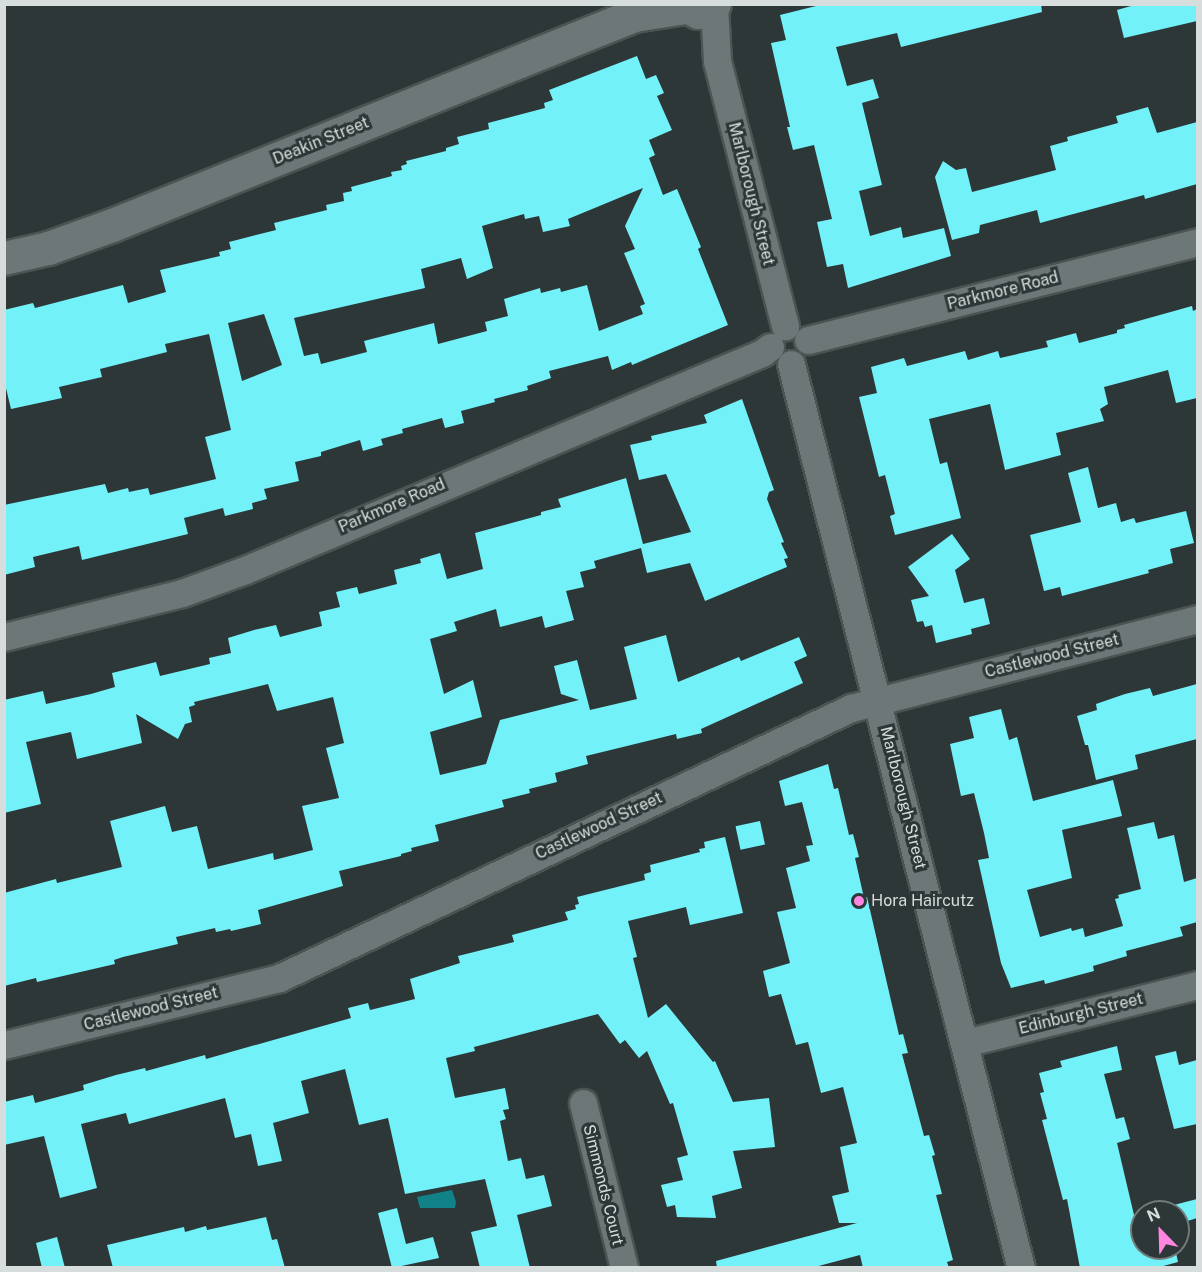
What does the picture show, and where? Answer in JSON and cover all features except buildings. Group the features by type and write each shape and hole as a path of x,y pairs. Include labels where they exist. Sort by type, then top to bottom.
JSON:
{"street":[{"name":"Deakin Street","path":"4,258 48,248 112,225 642,10 698,6"},
{"name":"Marlborough Street","path":"698,6 717,61 777,337"},
{"name":"Parkmore Road","path":"808,340 1197,242"},
{"path":"796,327 808,340 807,352 798,362 791,364 775,358 777,337 796,327"},
{"name":"Parkmore Road","path":"4,637 182,593 245,570 762,353 777,337"},
{"name":"Marlborough Street","path":"791,364 1021,1268"},
{"name":"Castlewood Street","path":"4,1045 279,978 835,714 878,699 1197,619"},
{"name":"Edinburgh Street","path":"965,1043 1197,985"},
{"name":"Simmonds Court","path":"583,1103 624,1268"}],"water":[{"path":"452,1190 456,1202 455,1208 420,1208 417,1197"}],"place":[{"name":"Hora Haircutz","path":"859,901"}]}
